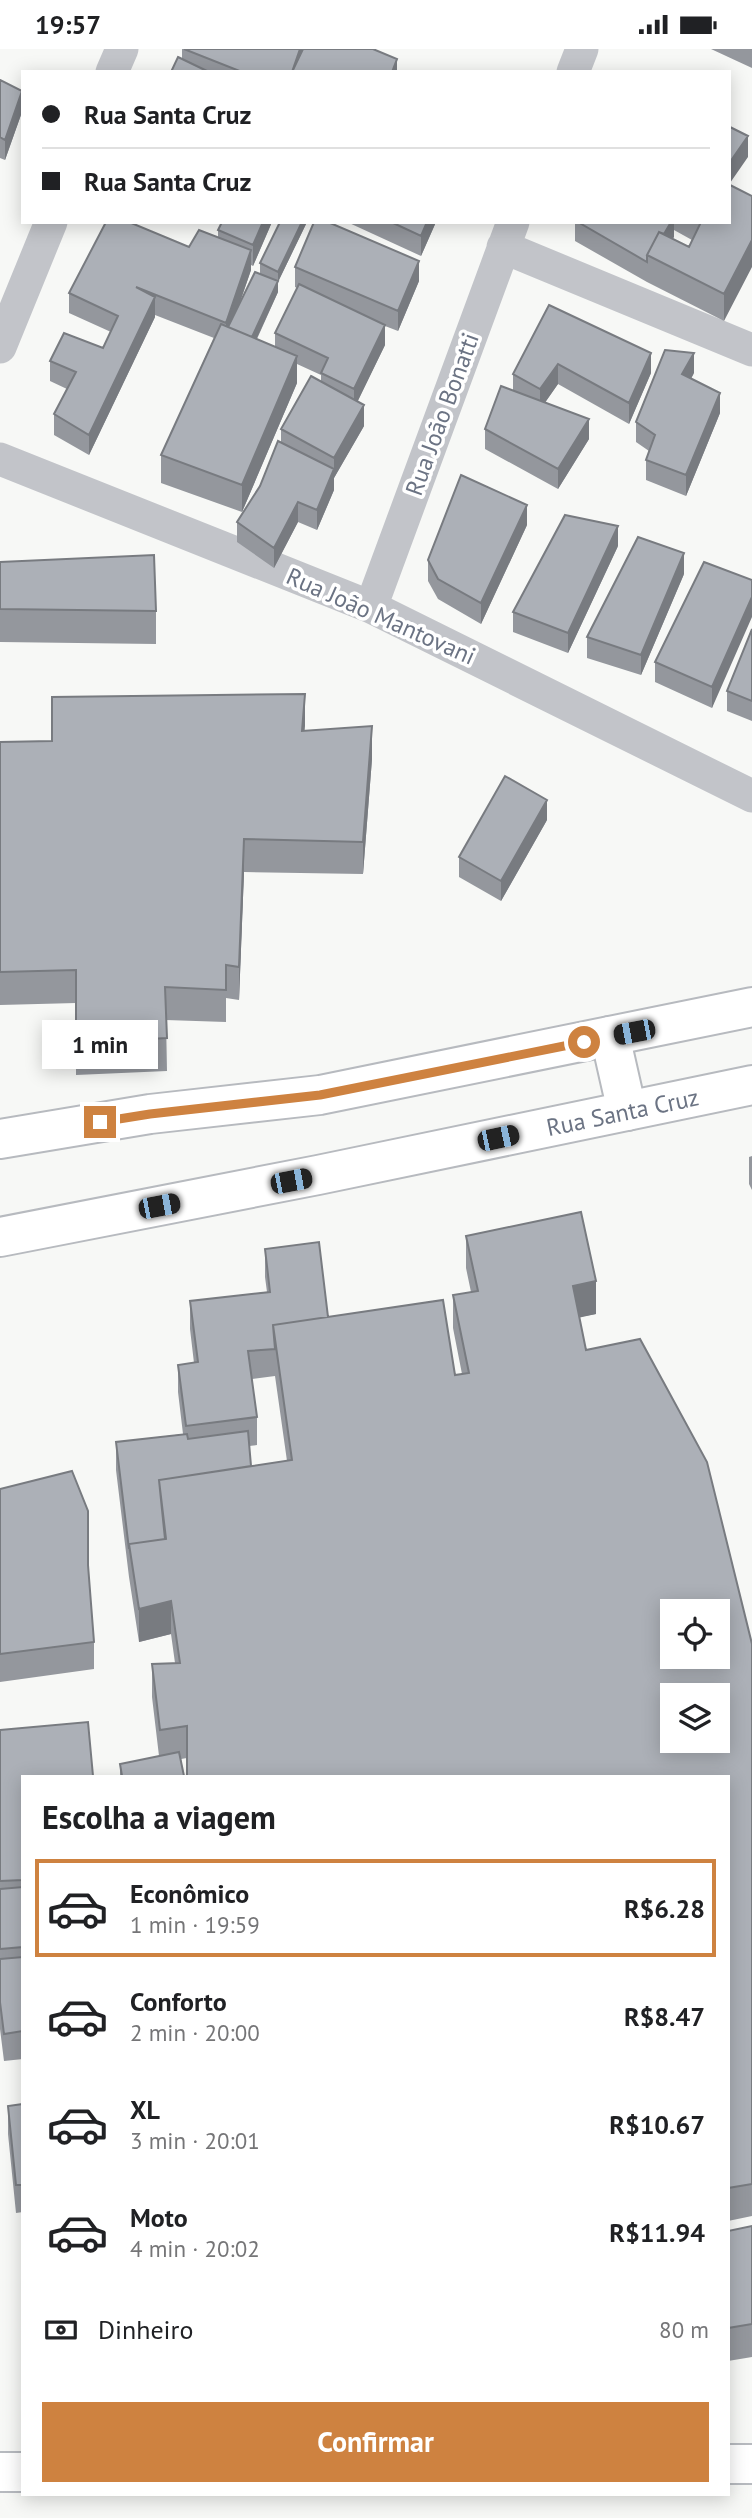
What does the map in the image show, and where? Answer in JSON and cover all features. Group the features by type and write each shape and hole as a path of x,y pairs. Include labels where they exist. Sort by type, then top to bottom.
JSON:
{"main road":[{"path":"0,1139 150,1114 320,1095 752,1007"},
{"path":"610,1036 627,1111"},
{"name":"Rua Santa Cruz","path":"0,1237 318,1175 752,1085"},
{"path":"730,2464 752,2464"},
{"path":"0,2472 21,2472"}],"street":[{"path":"113,70 121,49"},
{"path":"574,70 582,49"},
{"path":"0,347 50,224"},
{"path":"508,235 752,351"},
{"name":"Rua João Bonatti","path":"372,607 508,235"},
{"name":"Rua João Mantovani","path":"0,459 372,607 752,796"}],"building":[{"path":"184,49 300,49 293,70 237,70"},
{"path":"303,49 373,49 397,59 393,70 293,70"},
{"path":"178,57 205,70 172,70"},
{"path":"0,80 21,90 21,94 5,140 0,137"},
{"path":"731,128 748,136 731,161"},
{"path":"731,186 752,196 752,240 724,294 647,255 659,232 689,247 700,224 731,224"},
{"path":"105,224 134,224 189,247 199,230 251,250 226,323 136,287 155,297 89,435 54,414 76,372 50,361 64,333 103,348 118,316 69,293"},
{"path":"221,224 262,224 253,245 218,230"},
{"path":"279,224 301,224 278,272 260,263"},
{"path":"313,224 333,224 419,261 398,311 295,267"},
{"path":"395,224 426,224 421,236"},
{"path":"581,224 670,224 664,234 659,232 647,255 647,262"},
{"path":"255,272 278,281 252,337 228,327"},
{"path":"299,284 385,325 354,389 321,373 328,358 275,333"},
{"path":"549,305 651,353 629,403 558,364 540,389 513,374"},
{"path":"221,324 297,356 242,485 161,455"},
{"path":"665,350 694,353 682,374 720,393 686,475 646,460 655,435 636,422"},
{"path":"311,376 364,405 334,458 281,429"},
{"path":"501,386 589,419 558,469 485,429"},
{"path":"278,441 334,469 317,510 298,502 274,548 237,522 260,486"},
{"path":"461,475 527,505 481,603 438,579 428,560"},
{"path":"565,515 618,526 568,633 513,612"},
{"path":"638,537 684,553 641,655 587,637"},
{"path":"154,555 156,611 0,609 0,562"},
{"path":"704,562 752,580 752,597 712,687 655,662"},
{"path":"752,629 752,701 727,691"},
{"path":"305,694 302,731 372,726 363,842 244,839 239,967 226,965 226,990 165,987 167,1038 76,1043 76,970 0,972 0,742 52,741 52,697"},
{"path":"505,776 547,800 501,881 459,857"},
{"path":"581,1212 596,1281 573,1286 586,1350 640,1339 707,1462 752,1644 752,2184 730,2188 730,1775 187,1775 187,1726 160,1730 152,1664 180,1663 171,1601 139,1609 129,1544 166,1539 159,1480 292,1460 273,1325 443,1300 455,1375 469,1373 453,1295 478,1291 466,1236"},
{"path":"319,1242 328,1317 273,1325 275,1349 248,1351 257,1417 186,1426 178,1365 198,1362 190,1301 270,1292 265,1249"},
{"path":"248,1431 251,1466 159,1480 165,1539 129,1544 129,1549 116,1442 187,1434 188,1439"},
{"path":"72,1471 88,1511 88,1565 94,1642 0,1654 0,1489"},
{"path":"88,1722 93,1775 21,1775 21,1880 0,1881 0,1730"},
{"path":"179,1752 184,1775 122,1775 120,1764"},
{"path":"21,1887 21,1947 0,1949 0,1889"},
{"path":"21,1957 21,2031 4,2034 0,2002 0,1959"},
{"path":"21,2104 21,2185 16,2185 8,2106"},
{"path":"752,2226 752,2324 730,2328 730,2231"}],"route":[{"path":"100,1122 320,1095 584,1042"}]}
